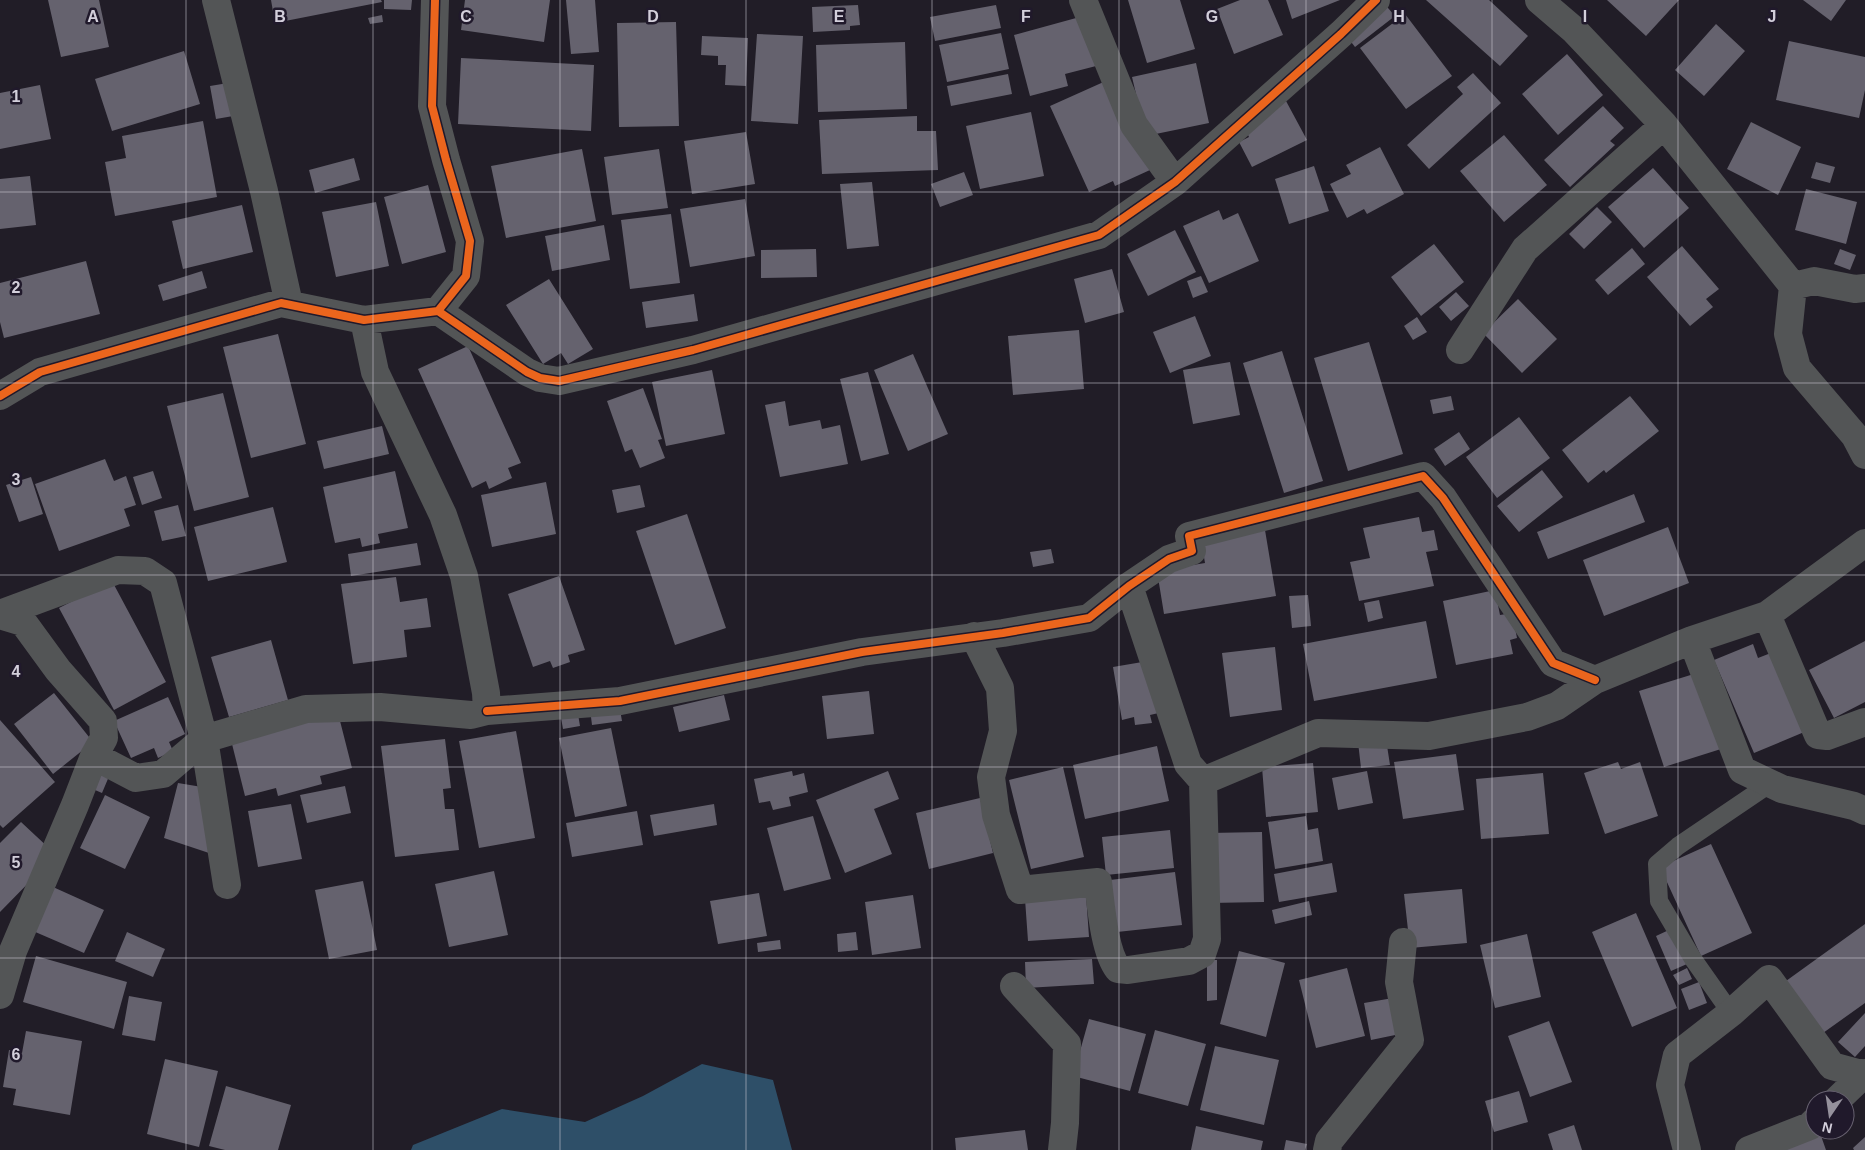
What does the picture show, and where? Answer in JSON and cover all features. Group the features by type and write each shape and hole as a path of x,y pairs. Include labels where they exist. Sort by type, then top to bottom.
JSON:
{"street":[{"path":"216,0 264,191 289,304"},
{"path":"435,0 432,106 470,240 466,276 438,311"},
{"path":"1083,0 1134,125 1175,182"},
{"path":"0,396 40,372 281,303 364,320 438,311 527,372 540,378 559,381 693,350 1099,235 1175,182 1376,0"},
{"path":"1539,0 1574,30 1664,125 1793,286 1788,334 1797,368 1855,436 1865,455"},
{"path":"1460,350 1525,249 1664,125"},
{"path":"1793,286 1814,281 1855,289 1865,288"},
{"path":"364,320 375,372 443,515 464,576 488,711"},
{"path":"94,756 136,778 163,774 204,739 306,709 380,707 471,715 488,711 620,701 862,652 1089,618 1129,586 1169,559 1192,550 1189,536 1423,476 1443,498 1553,663 1595,680"},
{"path":"1203,781 1318,733 1429,736 1527,717 1557,706 1595,680 1692,640 1767,615 1865,543"},
{"path":"0,614 118,570 145,571 163,584 204,739 227,885"},
{"path":"974,636 1000,688 1003,731 991,777 996,816 1020,890 1098,882 1103,920 1112,961 1118,969 1128,970 1189,961 1202,954 1207,939 1203,781 1188,764 1129,586"},
{"path":"0,614 23,622 58,670 103,721 104,738 94,756 13,951 0,995"},
{"path":"1767,615 1818,735 1827,736 1865,722"},
{"path":"1692,640 1742,770 1782,789 1854,806 1865,812"},
{"path":"1327,1150 1329,1141 1410,1040 1399,982 1403,942"},
{"path":"1686,1150 1670,1085 1676,1055 1731,1012 1769,979 1832,1066 1865,1074"},
{"path":"1014,986 1067,1044 1065,1123 1062,1150"},
{"path":"1848,1090 1865,1074"},
{"path":"1749,1150 1805,1128"}],"lane":[{"path":"1731,1012 1693,959 1660,901 1657,864 1678,846 1756,791 1771,783"}],"water":[{"path":"702,1064 773,1080 792,1150 411,1150 413,1145 502,1109 585,1122 643,1096"}],"building":[{"path":"48,0 99,0 109,47 61,57"},
{"path":"271,0 381,0 382,2 275,23"},
{"path":"384,0 412,0 411,10 384,9"},
{"path":"465,0 550,0 544,42 461,30"},
{"path":"566,0 595,0 599,52 571,54"},
{"path":"1128,0 1180,0 1195,49 1147,63"},
{"path":"1240,0 1268,0 1283,35 1234,54 1217,9"},
{"path":"1286,0 1340,0 1292,19"},
{"path":"1381,0 1395,16 1355,47 1342,30"},
{"path":"1426,0 1489,0 1528,36 1500,66"},
{"path":"1607,0 1679,0 1646,36"},
{"path":"1803,0 1846,0 1831,21"},
{"path":"858,5 860,25 850,26 850,30 813,32 812,7"},
{"path":"996,5 1001,28 935,41 930,17"},
{"path":"1405,14 1452,76 1406,109 1360,48"},
{"path":"382,15 383,22 370,24 368,18"},
{"path":"1087,15 1100,65 1065,74 1068,86 1030,96 1014,35"},
{"path":"676,22 679,126 619,127 617,23"},
{"path":"1716,24 1745,51 1704,96 1675,70"},
{"path":"1001,33 1009,69 947,82 939,45"},
{"path":"757,34 803,36 798,124 751,121"},
{"path":"702,36 748,38 746,86 725,85 726,65 718,65 718,56 701,55"},
{"path":"1789,41 1865,57 1865,90 1859,118 1776,100"},
{"path":"905,42 907,109 818,112 816,45"},
{"path":"184,51 200,104 112,131 95,79"},
{"path":"1567,54 1603,95 1558,135 1522,94"},
{"path":"461,58 594,65 591,131 458,124"},
{"path":"1196,63 1209,123 1146,136 1132,77"},
{"path":"1473,73 1501,103 1429,169 1407,145 1463,94 1457,87"},
{"path":"1008,74 1012,94 951,106 947,86"},
{"path":"1108,80 1150,170 1115,186 1113,181 1089,192 1050,106"},
{"path":"234,82 239,115 216,119 210,86"},
{"path":"40,85 51,139 0,149 0,93"},
{"path":"1286,101 1307,140 1252,167 1239,142 1249,137 1243,124"},
{"path":"1603,106 1624,128 1610,141 1615,145 1570,187 1544,160"},
{"path":"1031,112 1044,176 980,189 966,126"},
{"path":"917,116 917,131 936,131 938,170 822,174 819,120"},
{"path":"203,121 217,197 115,216 105,162 126,158 122,136"},
{"path":"1751,122 1801,147 1778,195 1727,169"},
{"path":"746,132 755,184 692,194 684,141"},
{"path":"1504,135 1547,185 1504,222 1460,171"},
{"path":"1380,147 1404,194 1367,214 1364,209 1347,218 1330,184 1351,174 1346,165"},
{"path":"582,149 596,221 506,238 491,166"},
{"path":"659,149 668,208 612,215 604,157"},
{"path":"354,158 360,180 315,193 309,170"},
{"path":"1816,162 1835,167 1830,183 1811,178"},
{"path":"1314,166 1329,211 1289,224 1275,179"},
{"path":"1653,168 1689,208 1644,248 1608,207"},
{"path":"964,172 973,195 940,207 931,184"},
{"path":"30,176 36,225 0,229 0,179"},
{"path":"872,182 879,246 847,249 840,184"},
{"path":"428,185 446,252 402,264 384,197"},
{"path":"1806,189 1857,202 1846,244 1795,230"},
{"path":"745,199 755,256 690,267 680,209"},
{"path":"376,202 389,266 336,277 322,212"},
{"path":"242,205 253,252 183,269 172,221"},
{"path":"1597,207 1612,222 1584,249 1569,234"},
{"path":"1219,210 1223,220 1238,213 1259,261 1209,283 1183,226"},
{"path":"671,214 680,283 630,289 621,220"},
{"path":"604,225 610,260 552,271 545,236"},
{"path":"1175,230 1196,272 1148,296 1127,254"},
{"path":"1434,244 1464,282 1421,316 1391,277"},
{"path":"1682,246 1719,289 1706,299 1713,307 1690,326 1647,277"},
{"path":"1632,248 1645,264 1608,295 1595,280"},
{"path":"816,249 817,277 761,278 761,250"},
{"path":"1840,249 1856,255 1850,270 1834,264"},
{"path":"86,261 100,314 4,338 0,322 0,283"},
{"path":"1112,269 1124,312 1085,323 1074,279"},
{"path":"202,271 207,288 163,301 158,285"},
{"path":"1201,276 1208,292 1193,298 1187,281"},
{"path":"549,279 593,349 568,364 561,353 543,364 506,305"},
{"path":"1456,292 1469,306 1451,321 1439,307"},
{"path":"694,294 698,321 646,328 642,302"},
{"path":"1518,299 1557,339 1522,373 1483,333"},
{"path":"1195,316 1211,356 1170,373 1153,332"},
{"path":"1417,317 1427,332 1413,340 1404,326"},
{"path":"1079,330 1084,389 1013,395 1008,336"},
{"path":"278,334 306,444 251,458 223,347"},
{"path":"1369,342 1403,454 1348,471 1314,358"},
{"path":"468,346 521,463 508,468 512,478 489,489 486,481 472,488 418,369"},
{"path":"1282,351 1323,481 1284,493 1243,363"},
{"path":"913,354 948,434 908,451 874,370"},
{"path":"1230,362 1240,415 1193,424 1183,370"},
{"path":"712,370 725,434 666,446 652,382"},
{"path":"868,372 889,454 861,461 840,379"},
{"path":"643,388 662,439 658,440 665,458 640,468 632,449 625,452 607,401"},
{"path":"223,393 249,497 194,511 167,406"},
{"path":"1451,396 1454,410 1433,414 1430,400"},
{"path":"1630,396 1659,431 1606,473 1604,470 1588,483 1562,450"},
{"path":"785,401 789,426 820,420 822,429 840,425 848,464 780,477 765,405"},
{"path":"1519,417 1550,458 1497,498 1466,457"},
{"path":"382,426 389,454 324,469 317,441"},
{"path":"1459,432 1470,449 1445,466 1434,449"},
{"path":"105,459 114,481 126,476 136,505 124,509 130,526 59,551 35,484"},
{"path":"1542,470 1563,497 1519,532 1497,506"},
{"path":"153,471 162,498 142,505 133,477"},
{"path":"395,471 408,528 378,534 380,543 362,547 360,538 335,543 323,487"},
{"path":"31,477 43,514 19,522 6,485"},
{"path":"546,482 556,534 492,547 481,495"},
{"path":"640,485 645,507 617,513 612,490"},
{"path":"1634,494 1645,522 1548,559 1537,532"},
{"path":"178,505 186,536 162,541 154,511"},
{"path":"273,507 287,562 208,581 194,527"},
{"path":"687,514 726,628 675,645 636,531"},
{"path":"1419,517 1422,532 1434,530 1438,550 1426,552 1434,586 1359,601 1350,562 1370,558 1363,528"},
{"path":"1668,527 1689,583 1604,616 1583,560"},
{"path":"1265,530 1276,596 1164,614 1157,571 1205,563 1201,540"},
{"path":"417,543 421,565 351,576 348,554"},
{"path":"1051,549 1054,563 1033,567 1030,552"},
{"path":"559,576 585,650 568,655 570,662 553,668 550,661 533,667 508,594"},
{"path":"396,577 400,602 427,598 431,627 404,630 407,657 353,664 341,584"},
{"path":"112,581 166,682 114,710 59,608"},
{"path":"1495,590 1500,615 1512,613 1517,638 1510,640 1513,654 1456,665 1443,601"},
{"path":"1308,595 1311,626 1292,628 1289,596"},
{"path":"1379,600 1383,618 1368,622 1364,603"},
{"path":"1426,621 1437,678 1314,701 1303,644"},
{"path":"271,640 288,700 229,717 211,657"},
{"path":"1865,641 1865,702 1834,718 1809,670"},
{"path":"1753,644 1758,658 1776,651 1809,730 1754,753 1714,660"},
{"path":"1275,647 1282,710 1230,717 1222,653"},
{"path":"1154,660 1163,712 1150,715 1152,723 1135,725 1134,717 1122,720 1113,667"},
{"path":"1697,673 1721,749 1664,767 1639,691"},
{"path":"869,691 874,734 827,739 822,696"},
{"path":"54,693 93,742 53,774 14,724"},
{"path":"724,695 730,720 679,732 673,707"},
{"path":"168,697 185,734 169,742 173,751 158,758 154,748 131,758 114,721"},
{"path":"619,704 622,721 592,725 590,709"},
{"path":"577,708 580,726 563,729 560,712"},
{"path":"338,713 352,768 320,776 322,784 278,796 276,788 245,796 231,740"},
{"path":"0,720 55,782 3,828 0,825"},
{"path":"611,728 627,806 575,817 559,738"},
{"path":"516,731 535,838 479,848 459,741"},
{"path":"445,739 451,788 443,789 445,809 454,809 459,850 395,857 381,746"},
{"path":"1386,739 1390,765 1361,768 1358,742"},
{"path":"1157,746 1169,801 1085,819 1073,765"},
{"path":"1456,754 1464,810 1403,819 1394,762"},
{"path":"1618,762 1621,769 1640,762 1658,816 1605,834 1584,773"},
{"path":"1313,763 1318,812 1266,817 1262,767"},
{"path":"1063,767 1084,857 1031,869 1009,780"},
{"path":"96,769 110,774 102,793 88,787"},
{"path":"792,771 793,776 804,773 808,792 789,797 791,806 773,810 770,801 759,803 754,779"},
{"path":"888,771 899,799 874,809 892,854 845,873 816,800"},
{"path":"1367,771 1373,803 1338,810 1332,778"},
{"path":"1543,773 1549,834 1481,839 1476,779"},
{"path":"178,783 208,788 209,853 164,838"},
{"path":"345,786 351,813 307,823 300,795"},
{"path":"105,795 150,817 125,869 80,848"},
{"path":"980,798 993,853 929,869 916,813"},
{"path":"291,804 302,859 258,867 248,811"},
{"path":"714,804 717,825 654,836 650,815"},
{"path":"637,811 643,845 572,857 566,823"},
{"path":"813,816 831,879 784,891 767,828"},
{"path":"1306,816 1308,830 1318,828 1323,861 1275,869 1268,822"},
{"path":"21,822 51,850 48,863 0,912 0,843"},
{"path":"1170,830 1174,868 1106,875 1102,837"},
{"path":"1262,832 1264,902 1210,903 1209,833"},
{"path":"1711,844 1752,933 1701,956 1660,867"},
{"path":"1332,863 1337,892 1279,902 1274,874"},
{"path":"494,871 508,935 449,947 435,884"},
{"path":"1175,872 1182,925 1117,932 1110,880"},
{"path":"363,881 377,950 329,959 315,890"},
{"path":"53,887 104,910 84,953 33,931"},
{"path":"1462,889 1467,943 1410,948 1404,894"},
{"path":"759,893 767,936 718,944 710,901"},
{"path":"1086,894 1089,937 1028,941 1025,899"},
{"path":"913,895 921,948 872,955 865,902"},
{"path":"1309,901 1312,915 1275,924 1272,910"},
{"path":"1636,913 1677,1008 1632,1027 1592,932"},
{"path":"1865,924 1865,1003 1823,1033 1786,981"},
{"path":"1671,929 1687,964 1671,971 1656,936"},
{"path":"127,932 165,949 153,977 115,961"},
{"path":"856,932 858,950 838,952 837,934"},
{"path":"1527,934 1541,997 1495,1008 1480,945"},
{"path":"780,940 781,949 758,952 757,943"},
{"path":"1239,951 1285,963 1266,1037 1220,1024"},
{"path":"36,956 127,982 114,1029 23,1002"},
{"path":"1092,959 1094,984 1026,988 1025,962"},
{"path":"1207,960 1217,960 1217,1000 1207,1001"},
{"path":"1347,968 1365,1036 1316,1048 1299,980"},
{"path":"1687,968 1692,979 1679,985 1673,975"},
{"path":"1699,982 1707,1003 1689,1010 1681,989"},
{"path":"129,996 162,1002 155,1041 122,1035"},
{"path":"1393,998 1400,1034 1371,1040 1364,1003"},
{"path":"1865,1013 1865,1046 1855,1057 1838,1042"},
{"path":"1089,1019 1146,1034 1130,1091 1073,1076"},
{"path":"1549,1021 1572,1082 1530,1097 1508,1036"},
{"path":"1155,1030 1206,1044 1188,1106 1138,1093"},
{"path":"26,1031 82,1041 70,1115 13,1105 16,1089 3,1087 9,1050 22,1053"},
{"path":"1215,1046 1279,1060 1264,1125 1200,1110"},
{"path":"165,1059 218,1071 199,1147 147,1134"},
{"path":"226,1086 291,1105 278,1150 225,1150 209,1146"},
{"path":"1519,1091 1528,1122 1494,1132 1485,1101"},
{"path":"1574,1125 1582,1150 1553,1150 1548,1134"},
{"path":"1196,1126 1263,1141 1261,1150 1191,1150"},
{"path":"1025,1130 1028,1150 956,1150 955,1138"},
{"path":"1865,1137 1865,1150 1854,1150 1853,1148"},
{"path":"1805,1138 1805,1140 1822,1140 1826,1150 1769,1150"},
{"path":"1286,1140 1307,1144 1305,1150 1284,1150"}],"cycle path":[{"path":"0,396 40,372 281,303 364,320 438,311 466,276 470,241 432,106 435,0"},
{"path":"438,311 527,372 540,378 559,381 693,350 1099,235 1175,182 1341,34 1376,0"},
{"path":"487,711 620,701 862,652 1003,633 1089,618 1129,586 1169,559 1192,551 1189,536 1423,476 1443,498 1553,663 1595,680"}]}
